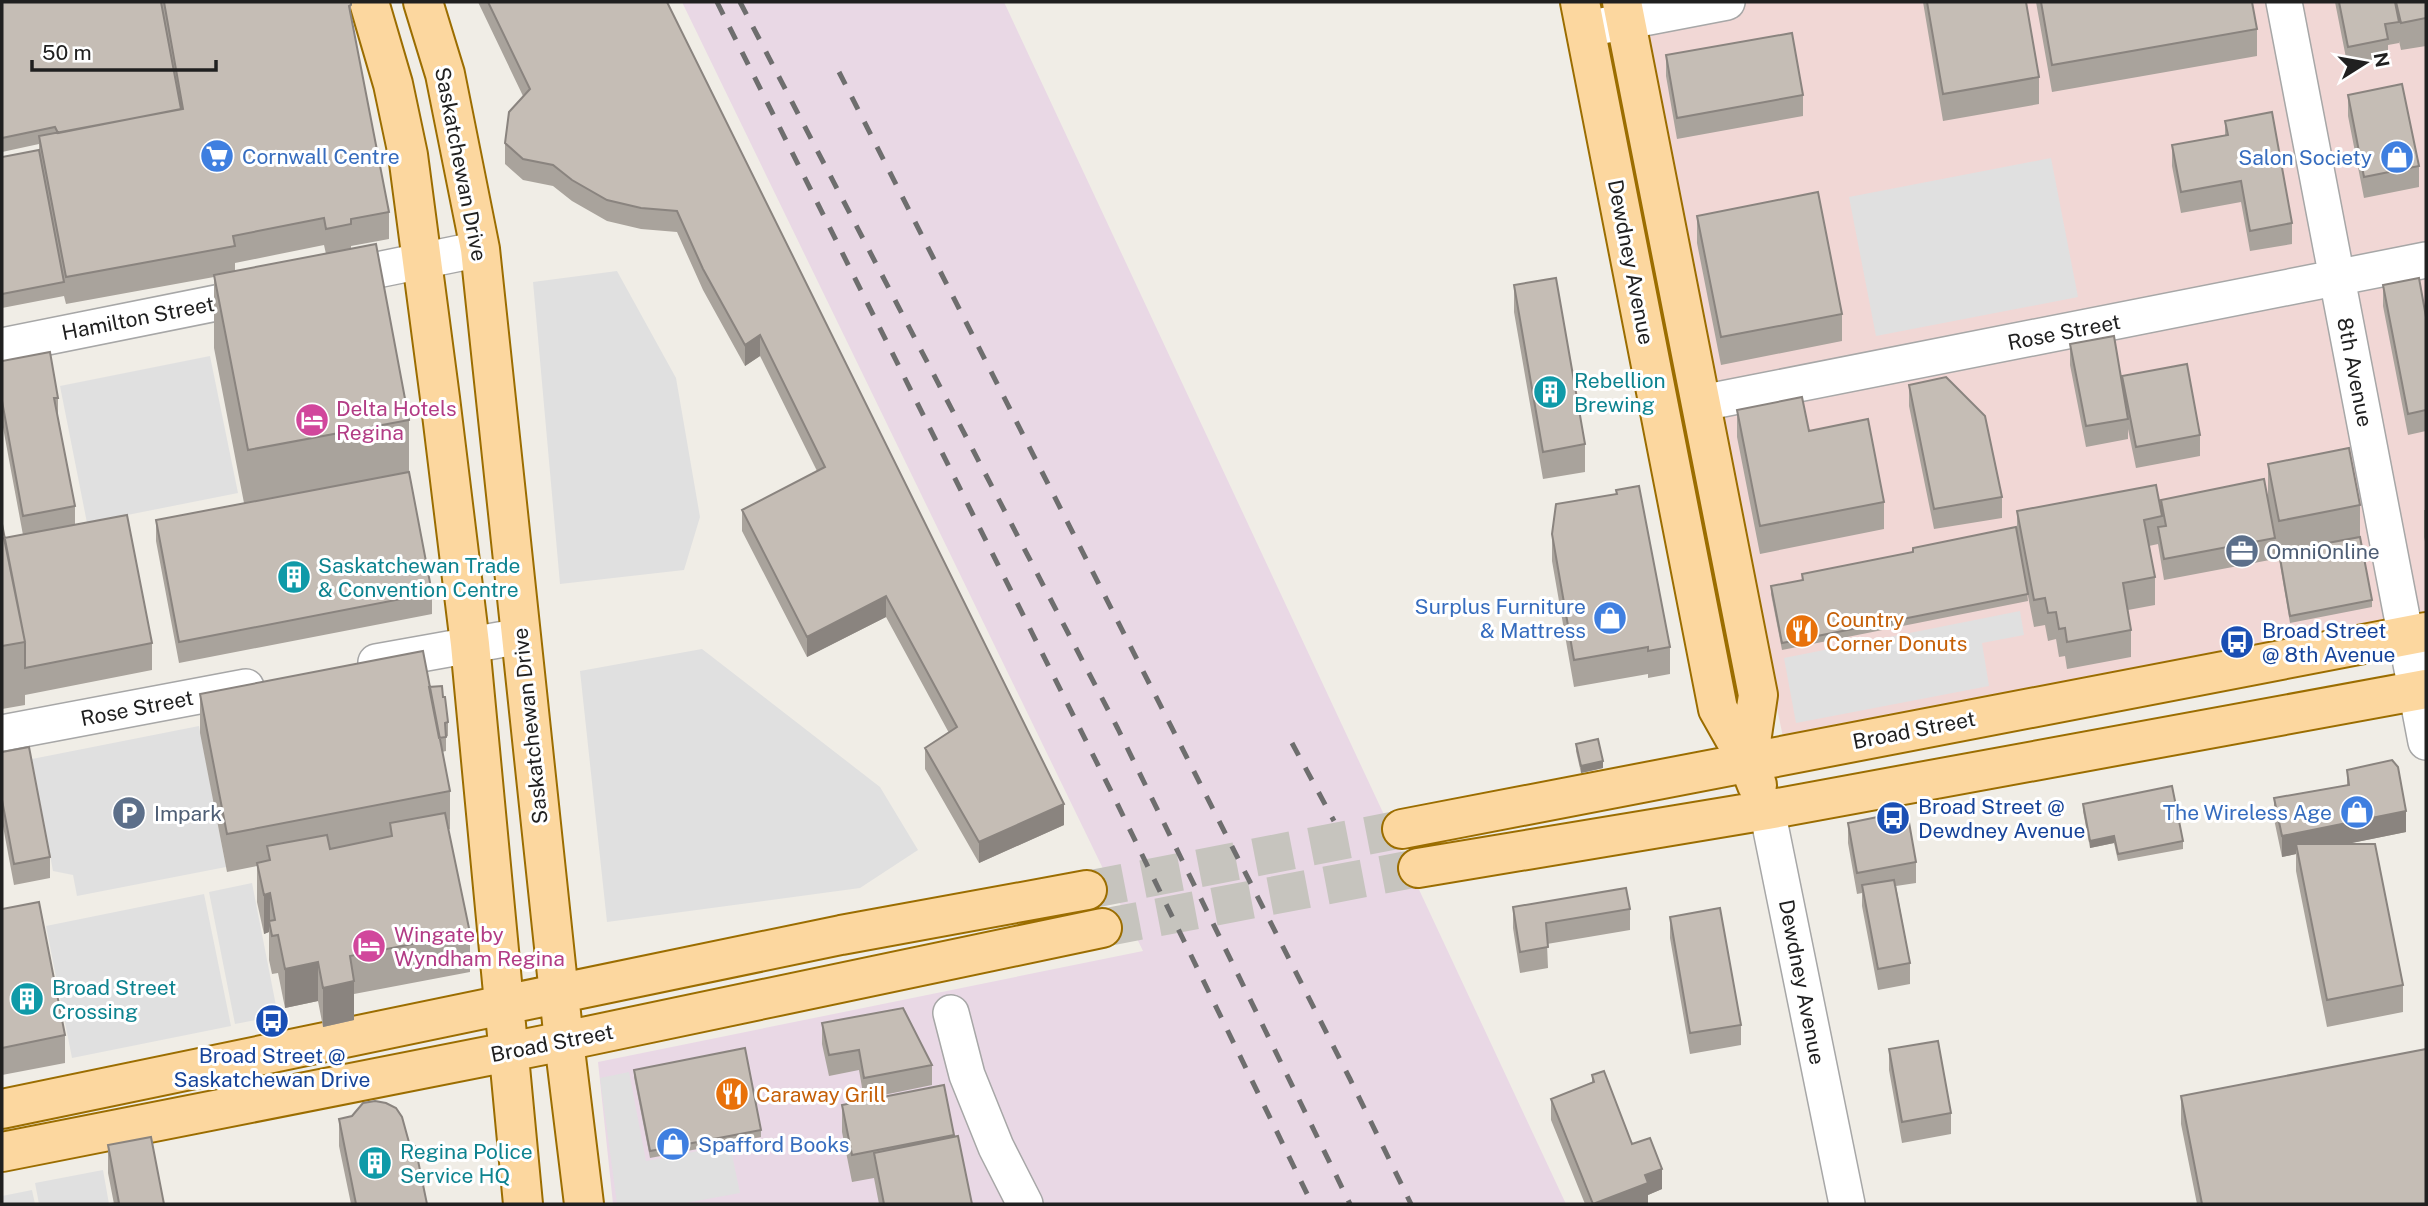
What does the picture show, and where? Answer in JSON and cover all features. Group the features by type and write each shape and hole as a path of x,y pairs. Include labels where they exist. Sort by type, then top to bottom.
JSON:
{"main road":[{"path":"369,2 393,84 403,131 422,261 470,644 523,1204"},
{"name":"Saskatchewan Drive","path":"424,2 445,74 480,249 564,1041 584,1204"},
{"name":"Dewdney Avenue","path":"1624,12 1758,695 1748,762"},
{"name":"Dewdney Avenue","path":"1583,16 1718,709 1748,762 1767,810"},
{"name":"Broad Street","path":"1402,828 2416,634"},
{"path":"1418,867 1767,810 2421,690"},
{"path":"2,1109 841,936 1087,890"},
{"name":"Broad Street","path":"2,1152 510,1052 1102,929"}],"street":[{"path":"1583,16 1727,2"},
{"name":"8th Avenue","path":"2284,2 2337,278 2416,634 2426,742"},
{"name":"Hamilton Street","path":"2,346 480,249"},
{"name":"Rose Street","path":"1702,403 2426,260"},
{"path":"348,667 521,636"},
{"name":"Rose Street","path":"2,733 282,680"},
{"name":"Dewdney Avenue","path":"1767,810 1847,1204"},
{"path":"951,1013 967,1074 996,1147 1025,1204"}],"shaded area":[{"path":"682,2 1004,2 1566,1204 613,1204 598,1062 1143,951"},
{"path":"1631,2 2426,2 2426,612 2039,687 1784,742"},
{"path":"2051,158 2078,297 1876,336 1849,197"},
{"path":"617,271 676,378 700,517 684,570 560,584 533,282"},
{"path":"210,356 238,493 87,523 60,386"},
{"path":"2020,611 2024,635 1982,643 1989,686 1796,723 1784,658"},
{"path":"702,649 880,787 918,850 860,888 607,922 580,671"},
{"name":"Impark","path":"199,726 226,867 77,896 73,875 53,871 32,759"},
{"path":"252,883 278,1016 235,1024 209,892"},
{"path":"204,894 231,1026 72,1058 46,926"},
{"path":"629,1072 646,1161 730,1145 740,1193 680,1204 617,1204 600,1078"},
{"path":"103,1170 109,1204 39,1204 35,1183"},
{"path":"32,1190 35,1204 2,1204 2,1196"}],"building":[{"path":"2,2 161,2 181,109 58,133 55,127 2,138"},
{"name":"Cornwall Centre","path":"164,2 351,2 349,6 389,212 351,219 351,224 326,229 324,218 233,236 235,246 66,277 39,136 183,109"},
{"path":"488,2 667,2 1064,804 979,842 925,748 957,727 886,596 807,637 742,510 825,467 760,335 745,345 703,269 677,211 641,208 607,200 572,180 553,165 523,159 505,143 509,112 530,89"},
{"path":"1927,2 2026,2 2039,77 1943,94"},
{"path":"2041,2 2252,2 2257,29 2052,65"},
{"path":"2339,2 2395,2 2399,22 2385,24 2388,39 2348,47"},
{"path":"2396,2 2426,2 2426,18 2401,23"},
{"path":"1792,33 1803,95 1677,118 1666,55"},
{"path":"2402,84 2419,166 2364,177 2348,95"},
{"path":"2272,112 2292,223 2250,231 2241,181 2181,192 2172,145 2228,135 2225,121"},
{"path":"39,150 64,282 2,294 2,157"},
{"path":"1818,192 1842,314 1721,337 1697,216"},
{"path":"376,244 409,420 248,450 214,275"},
{"name":"Rebellion Brewing","path":"1556,278 1585,444 1543,452 1514,285"},
{"path":"2419,278 2426,317 2426,410 2408,414 2383,285"},
{"path":"2114,336 2128,419 2086,426 2070,344"},
{"path":"50,352 58,398 54,398 75,506 23,516 2,401 2,361"},
{"path":"2187,364 2200,435 2136,447 2122,376"},
{"path":"1946,377 1985,416 2002,497 1934,509 1909,385"},
{"path":"1802,397 1809,431 1868,419 1884,502 1760,526 1737,410"},
{"path":"2349,448 2360,505 2279,521 2268,464"},
{"name":"Saskatchewan Trade & Convention Centre","path":"409,472 432,593 179,642 156,520"},
{"path":"2264,479 2275,538 2164,559 2158,527 2166,526 2161,500"},
{"path":"2156,485 2162,516 2144,520 2155,577 2123,583 2131,630 2067,642 2065,628 2059,629 2056,612 2048,613 2045,598 2034,600 2017,511"},
{"name":"Surplus Furniture & Mattress","path":"1639,486 1670,647 1648,651 1648,647 1574,660 1552,534 1556,504 1617,494 1616,490"},
{"path":"127,515 152,643 25,668 25,642 4,538"},
{"path":"2,524 25,642 2,646"},
{"path":"2016,527 2028,594 1782,643 1771,586 1803,580 1802,574 1913,552 1913,548"},
{"path":"2360,537 2372,600 2290,616 2279,552"},
{"path":"423,651 450,791 227,834 200,694"},
{"path":"442,686 448,722 445,723 446,737 439,738 429,687"},
{"path":"1598,739 1603,761 1581,766 1576,744"},
{"path":"29,747 50,857 14,864 2,800 2,752"},
{"path":"2392,760 2398,767 2406,811 2282,836 2274,798 2349,785 2347,770"},
{"path":"2172,786 2183,841 2118,854 2114,836 2090,841 2083,804"},
{"path":"1907,811 1916,862 1857,873 1848,823"},
{"name":"Wingate by Wyndham Regina","path":"445,813 470,933 350,956 354,981 323,988 318,962 285,969 278,935 272,936 269,921 275,920 270,893 264,895 257,863 270,860 267,846 327,835 330,849 392,836 390,823"},
{"path":"2296,844 2375,844 2403,985 2327,1000"},
{"path":"1894,880 1910,963 1878,969 1862,885"},
{"path":"1626,888 1630,909 1546,923 1548,947 1520,952 1513,907"},
{"name":"Broad Street Crossing","path":"39,902 65,1035 2,1048 2,909"},
{"path":"1720,908 1741,1025 1690,1033 1670,917"},
{"path":"903,1008 932,1065 864,1078 859,1050 829,1055 822,1023"},
{"path":"1938,1041 1951,1113 1902,1122 1889,1049"},
{"path":"745,1048 761,1130 650,1151 634,1070"},
{"path":"2426,1049 2426,1204 2202,1204 2181,1096"},
{"path":"1604,1071 1632,1144 1650,1138 1662,1169 1645,1175 1648,1183 1593,1204 1551,1099 1594,1082 1592,1075"},
{"path":"944,1085 954,1135 852,1155 842,1105"},
{"name":"Regina Police Service HQ","path":"375,1101 396,1108 402,1117 410,1146 415,1146 427,1204 356,1204 339,1119 352,1116 363,1103"},
{"path":"958,1136 972,1204 884,1204 874,1153"},
{"path":"151,1137 164,1204 111,1204 119,1203 108,1145"}],"tunnel":[{"path":"1087,890 1402,829"},
{"path":"1102,928 1418,868"}],"railway":[{"path":"717,2 1113,795 1312,1204"},
{"path":"740,2 1118,729 1350,1204"},
{"path":"839,72 1411,1204"},
{"path":"1292,743 1334,821"}],"place":[{"name":"Cornwall Centre","path":"217,156"},
{"name":"Salon Society","path":"2397,157"},
{"name":"Rebellion Brewing","path":"1550,392"},
{"name":"Delta Hotels Regina","path":"312,420"},
{"name":"OmniOnline","path":"2242,551"},
{"name":"Saskatchewan Trade & Convention Centre","path":"294,577"},
{"name":"Surplus Furniture & Mattress","path":"1610,618"},
{"name":"Country Corner Donuts","path":"1802,631"},
{"name":"Broad Street @ 8th Avenue","path":"2237,642"},
{"name":"The Wireless Age","path":"2357,812"},
{"name":"Impark","path":"129,813"},
{"name":"Broad Street @ Dewdney Avenue","path":"1893,818"},
{"name":"Wingate by Wyndham Regina","path":"369,946"},
{"name":"Broad Street Crossing","path":"27,999"},
{"name":"Broad Street @ Saskatchewan Drive","path":"272,1021"},
{"name":"Caraway Grill","path":"732,1094"},
{"name":"Spafford Books","path":"673,1144"},
{"name":"Regina Police Service HQ","path":"375,1163"}]}
